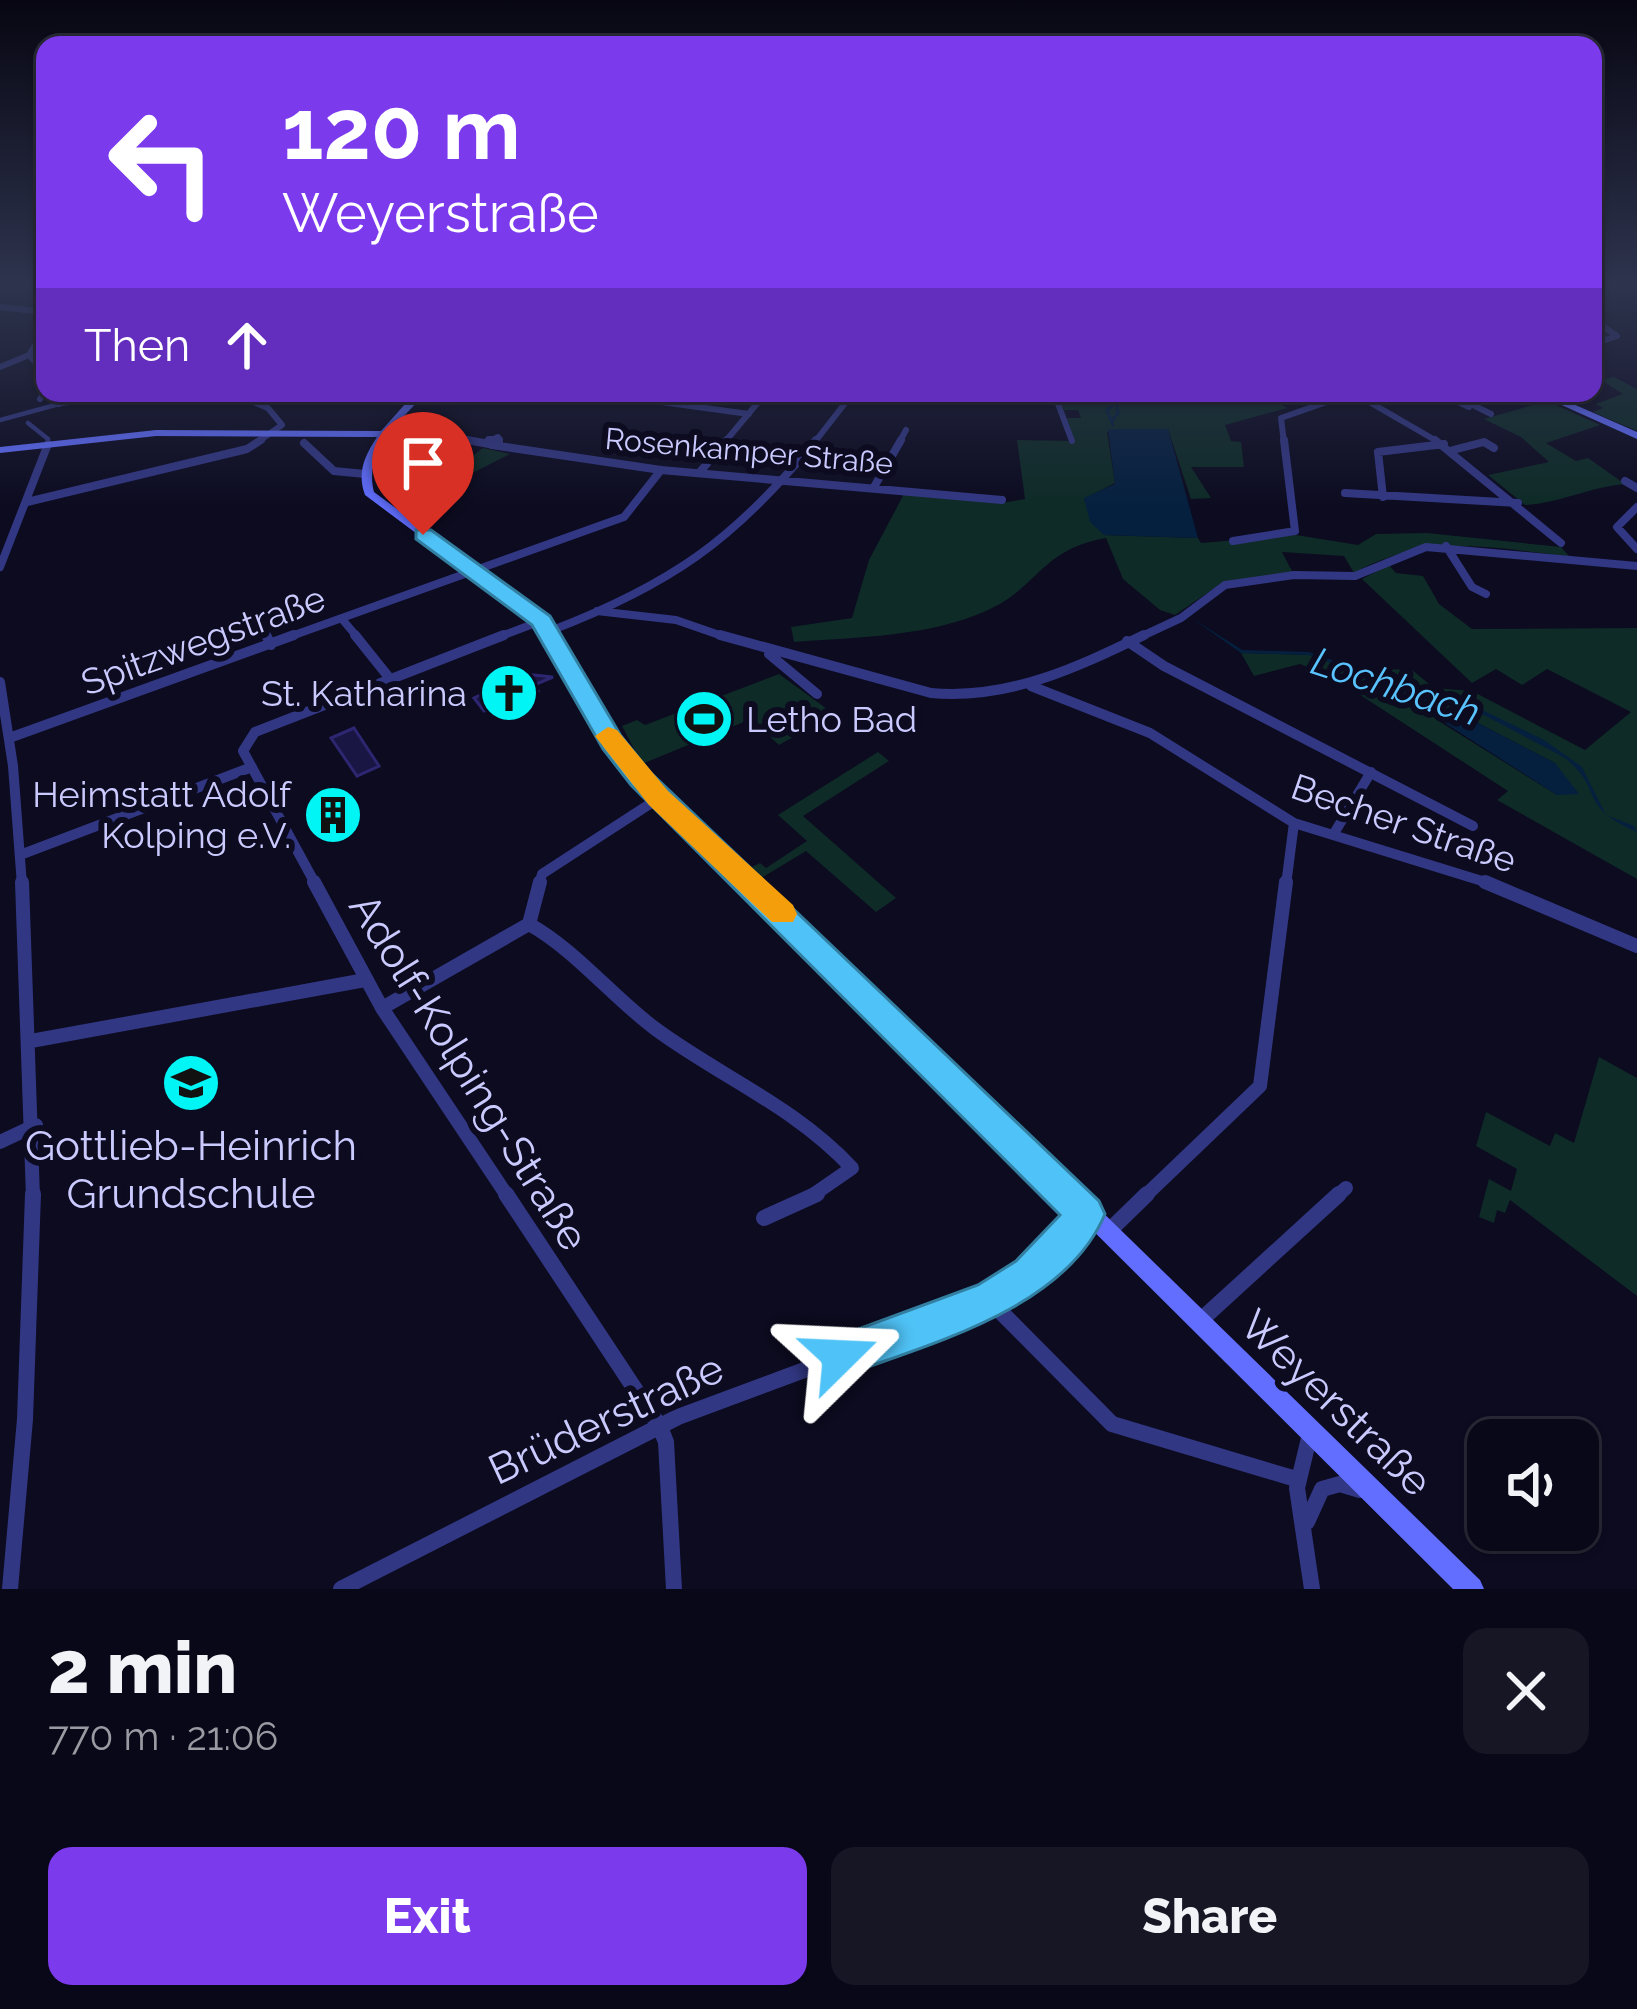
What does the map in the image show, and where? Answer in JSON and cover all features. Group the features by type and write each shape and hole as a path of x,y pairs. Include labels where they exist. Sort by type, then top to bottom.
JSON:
{"main road":[{"path":"413,402 386,434 365,473 365,488 546,626"},
{"path":"1560,402 1637,436"},
{"path":"0,450 48,441 156,433 386,434"},
{"name":"Weyerstraße","path":"546,626 612,742 658,798 813,941 1472,1589"}],"street":[{"path":"0,420 25,420 57,405 80,402"},
{"path":"27,502 247,448 283,423 276,414 251,402"},
{"path":"662,402 749,414"},
{"path":"699,473 759,402"},
{"path":"342,619 391,680 597,611 661,584 786,481 846,402"},
{"path":"1057,402 1072,441"},
{"path":"1233,541 1295,530 1281,418 1327,402"},
{"path":"1369,402 1454,450 1561,543"},
{"path":"1464,402 1491,414"},
{"path":"0,567 48,441 25,420"},
{"name":"Rosenkamper Straße","path":"409,428 661,470 1002,500"},
{"path":"874,487 906,430"},
{"path":"1454,450 1484,442 1494,448"},
{"path":"304,443 334,471 365,473"},
{"path":"1383,497 1378,452 1444,443"},
{"name":"Spitzwegstraße","path":"8,744 626,515 661,470"},
{"path":"1625,482 1637,488"},
{"path":"1345,494 1518,503"},
{"path":"1637,507 1618,524 1637,549"},
{"path":"1624,537 1637,536"},
{"path":"597,611 676,620 767,652 942,694 1028,685 1177,620 1225,585 1368,572 1414,549 1446,547 1637,566"},
{"path":"1446,547 1472,587 1486,593"},
{"path":"259,621 271,645"},
{"path":"1127,641 1164,666 1473,826"},
{"path":"767,652 817,694"},
{"name":"Adolf-Kolping-Straße","path":"391,680 244,741 252,767 382,1008 660,1427"},
{"path":"0,682 20,855 36,1125 28,1341 10,1589"},
{"name":"Becher Straße","path":"1028,685 1162,740 1294,823 1500,887 1637,946"},
{"path":"20,855 252,767"},
{"path":"1333,836 1371,772"},
{"path":"382,1008 530,923 542,874 658,798"},
{"path":"1106,1234 1260,1086 1294,823"},
{"path":"530,923 569,948 654,1027 786,1105 825,1135 852,1168 824,1191 764,1217"},
{"path":"31,1041 365,980"},
{"path":"0,1142 36,1125"},
{"name":"Weyerstraße","path":"1198,1323 1346,1188"},
{"name":"Brüderstraße","path":"341,1589 660,1427 990,1301 1030,1274 1086,1214"},
{"path":"990,1301 1096,1413 1112,1424 1296,1479"},
{"path":"660,1427 674,1589"},
{"path":"1310,1434 1298,1450 1296,1479 1312,1589"},
{"path":"1305,1531 1314,1500 1328,1486 1340,1484 1374,1496"}],"green space":[{"path":"1614,377 1637,389 1637,431 1593,412 1603,408 1596,404 1623,394 1602,380"},
{"path":"1061,402 1278,402 1287,408 1225,425 1231,441 1241,442 1244,467 1191,467 1211,498 1191,499 1168,429 1107,432 1115,483 1084,499 1104,535 1198,538 1201,543 1296,535 1358,545 1376,534 1427,533 1561,547 1569,556 1434,547 1381,560 1354,573 1344,556 1282,552 1293,573 1225,581 1175,615 1160,610 1123,579 1106,538 1067,551 1005,601 965,619 893,634 794,642 791,627 852,618 869,560 904,494 1002,503 1025,499 1017,440 1073,441 1067,418 1081,418 1078,410 1064,410"},
{"path":"1549,402 1600,425 1546,443 1576,461 1588,458 1625,484 1525,505 1488,475 1549,462 1521,437 1484,419"},
{"path":"483,448 510,454 437,491 418,479 381,492 376,482 383,452 405,457 396,463 415,477 457,454 471,457"},
{"path":"1389,565 1396,573 1423,576 1439,604 1472,629 1637,628 1637,879 1497,800 1508,791 1331,676 1300,664 1254,676 1241,653 1309,655 1351,670 1393,697 1383,684 1355,668 1412,670 1434,688 1472,691 1585,750 1631,712 1547,669 1522,685 1496,669 1472,683 1362,579","holes":["1453,710 1555,763 1557,795 1437,720"]},
{"name":"Letho Bad","path":"779,674 834,714 779,745 751,719 642,764 622,726 637,720 645,725"},
{"path":"878,752 889,761 803,816 896,898 876,912 806,851 763,877 752,867 760,863 766,868 807,841 778,815"},
{"path":"1599,1057 1637,1078 1637,1296 1510,1200 1505,1213 1497,1210 1494,1223 1479,1217 1489,1179 1511,1191 1517,1169 1476,1146 1486,1112 1550,1146 1555,1133 1574,1143"}],"water":[{"path":"1108,429 1168,429 1198,538 1104,535 1090,522 1084,498 1115,484"},
{"path":"1192,618 1242,650 1309,652 1355,668 1398,694 1447,693 1544,740 1582,767 1605,813 1565,758 1448,696 1418,703 1393,698 1351,670 1309,655 1241,653"},
{"path":"1453,710 1555,763 1579,794 1557,795 1434,716"}],"building":[{"name":"St. Katharina","path":"524,674 553,677 534,685 538,691 492,710 484,711 474,698"},
{"path":"354,728 379,766 357,776 331,738"}],"waterway":[{"name":"Lochbach","path":"1112,421 1118,413 1116,402"},
{"name":"Lochbach","path":"1113,425 1107,410 1115,403"}],"slow traffic":[{"path":"608,736 658,798 782,914"}],"place":[{"name":"St. Katharina","path":"509,693"},
{"name":"Letho Bad","path":"704,719"},
{"name":"Heimstatt Adolf Kolping e.V.","path":"333,815"},
{"name":"Gottlieb-Heinrich Grundschule","path":"191,1083"}],"route":[{"path":"423,535 542,621 624,761 826,954 1086,1214 1030,1274 990,1301 840,1356"}]}
